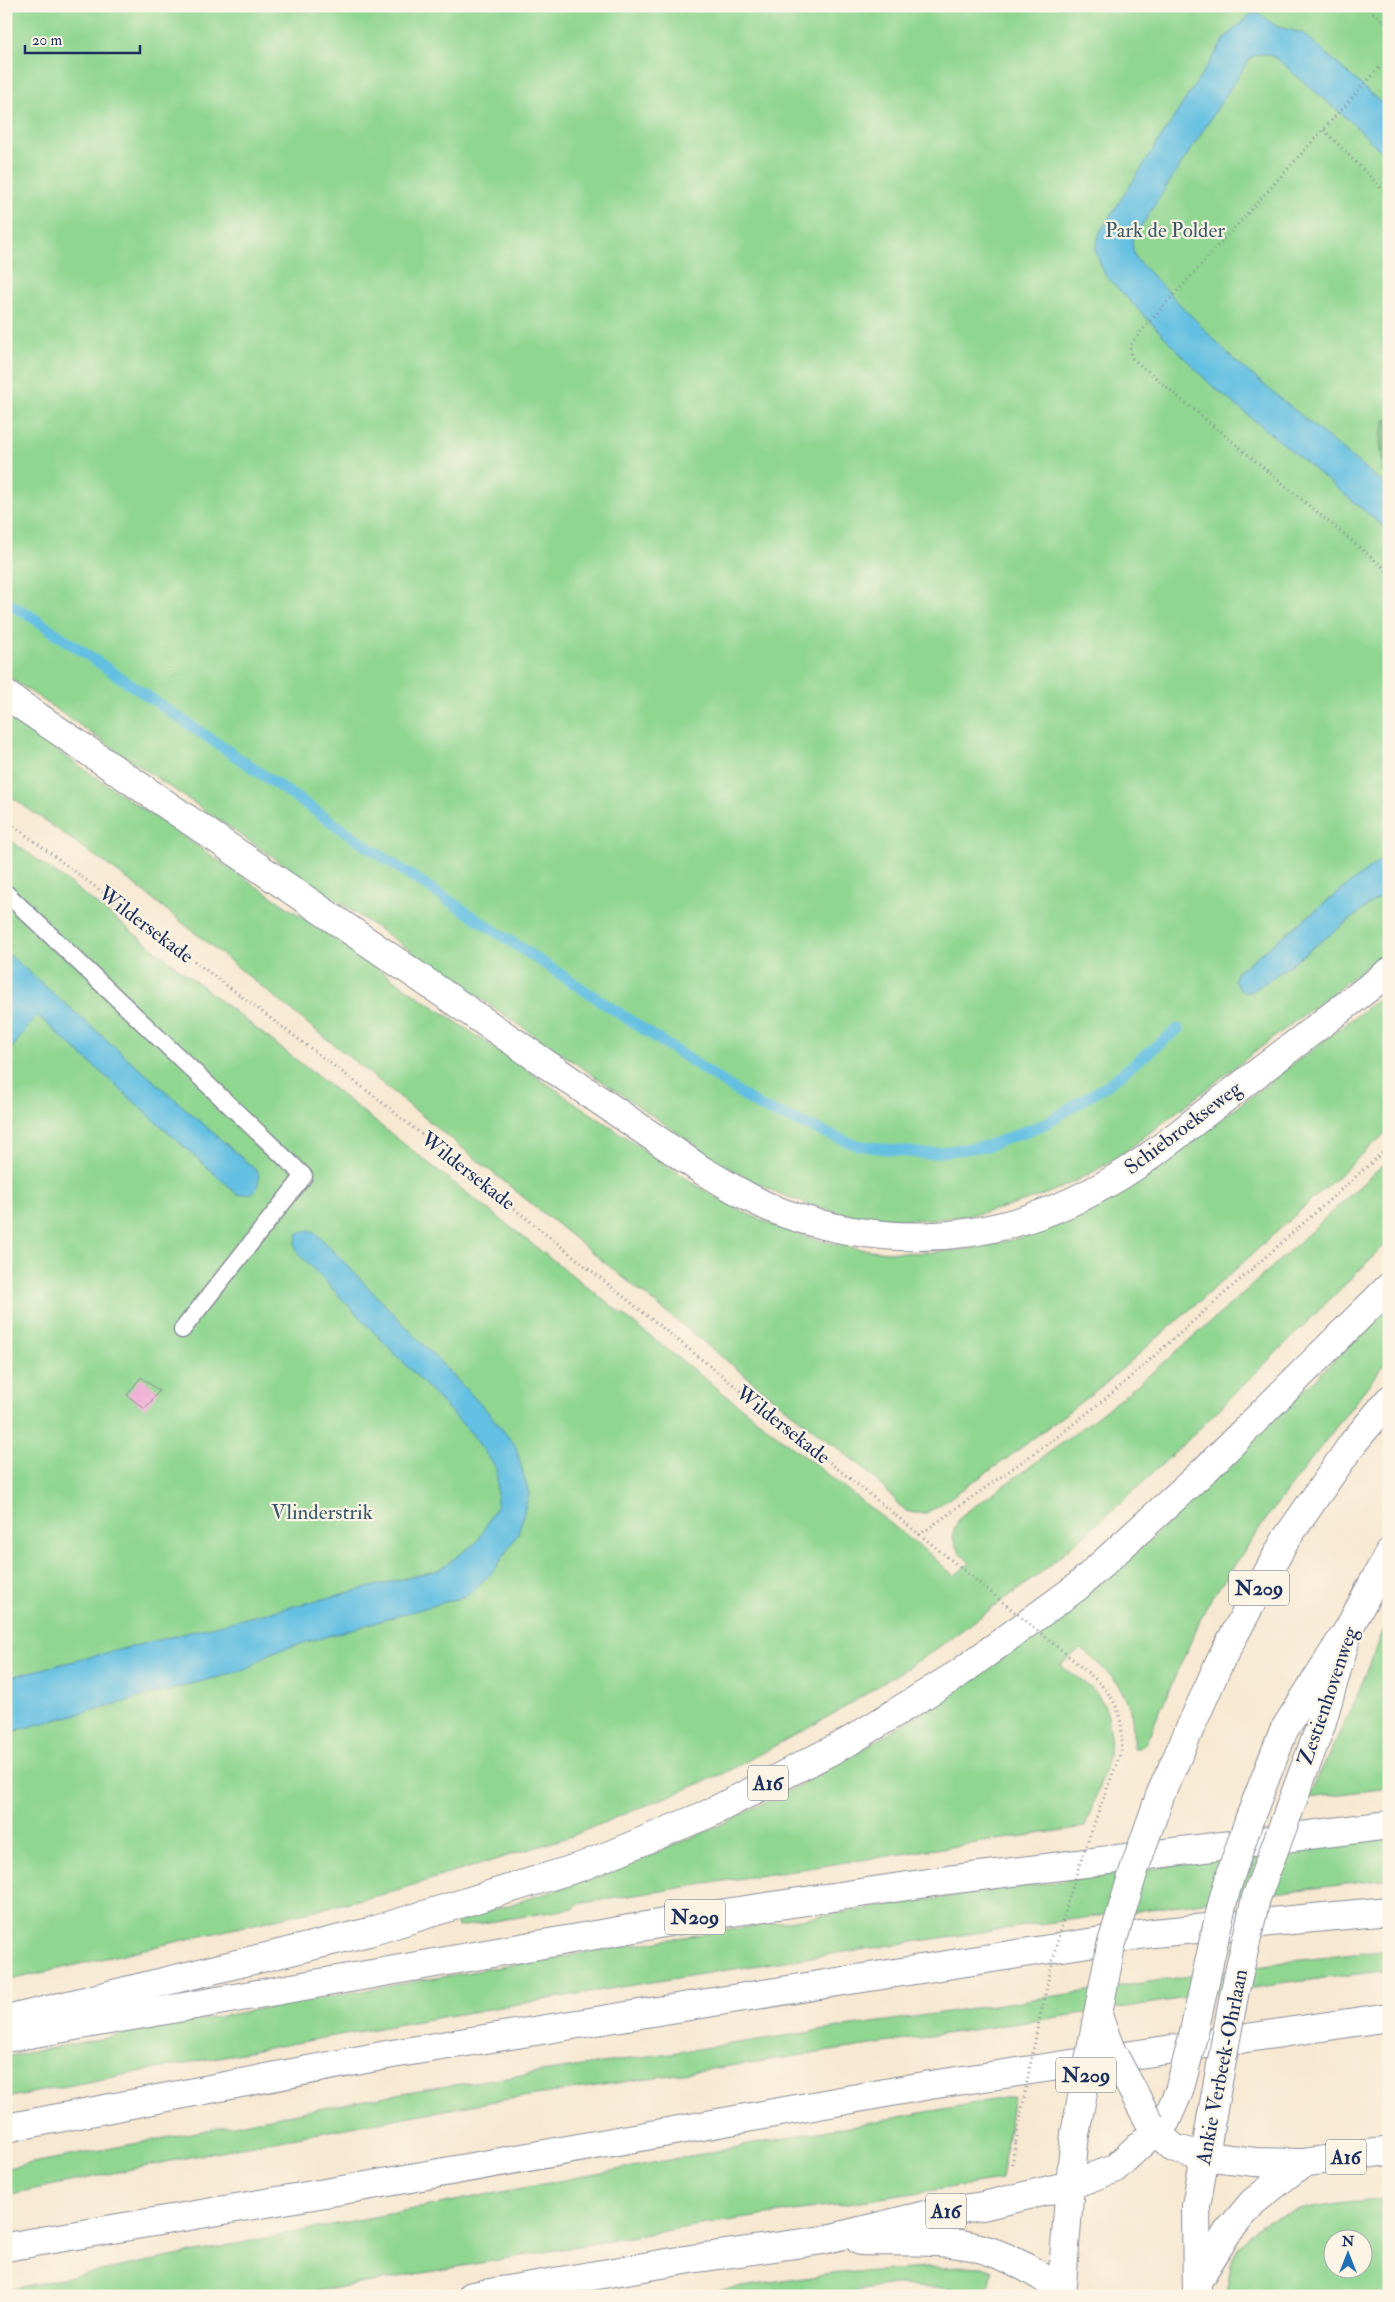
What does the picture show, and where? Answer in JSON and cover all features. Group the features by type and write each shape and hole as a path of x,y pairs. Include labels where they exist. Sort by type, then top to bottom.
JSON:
{"main road":[{"name":"Schiebroekseweg","path":"6,695 703,1172 785,1214 828,1226 878,1236 953,1235 1005,1226 1077,1200 1134,1167 1389,972"},
{"name":"A16","path":"6,2020 369,1932 583,1866 708,1814 848,1742 958,1674 1077,1587 1206,1469 1389,1287"},
{"name":"N209","path":"1070,2185 1075,2134 1111,1946 1135,1867 1161,1793 1220,1661 1286,1539 1353,1443 1389,1400"},
{"name":"Zestienhovenweg","path":"1276,1843 1320,1725 1349,1628 1389,1553"},
{"name":"A16","path":"472,2296 691,2259 823,2240 933,2213 983,2206 1070,2185 1114,2169 1157,2125 1180,2091 1190,2055 1196,2015 1225,1894 1249,1820 1284,1730 1349,1628"},
{"name":"N209","path":"6,2038 708,1915 948,1880 1389,1825"},
{"name":"Ankie Verbeek-Ohrlaan","path":"1198,2288 1196,2206 1212,2114 1235,1990 1256,1898 1276,1843"},
{"path":"6,2128 392,2054 1153,1932 1389,1911"},
{"name":"A16","path":"1098,2016 1110,2048 1157,2125 1175,2149 1205,2156 1255,2162 1302,2163 1389,2151"},
{"path":"6,2247 366,2186 930,2085 1389,2017"},
{"name":"A16","path":"1198,2288 1227,2233 1253,2202 1302,2163"},
{"path":"1060,2293 1070,2185"},
{"name":"A16","path":"823,2240 960,2244 979,2248 1027,2267 1060,2293"}],"lane":[{"path":"6,893 304,1176 182,1330"}],"path":[{"path":"1366,6 1389,26"},
{"path":"1389,57 1143,329 1130,347 1130,354 1133,359 1389,572"},
{"path":"1324,130 1389,196"},
{"name":"Wildersekade","path":"6,820 369,1092 960,1567 1103,1686 1112,1698 1122,1720 1121,1752 1101,1804 1062,1922 1031,2060 1016,2142"},
{"path":"919,1535 1060,1434 1116,1390 1389,1147"}],"green space":[{"name":"Park de Polder","path":"6,6 1389,6 1389,853 1236,973 1234,981 1243,992 1282,971 1389,890 1389,949 1118,1157 1076,1181 1032,1199 986,1212 940,1219 893,1219 846,1214 800,1201 750,1180 736,1172 6,675"},
{"path":"1386,419 1389,421 1389,477 1383,472 1380,439"},
{"path":"6,716 696,1185 736,1208 777,1226 818,1240 860,1249 903,1253 947,1251 991,1245 1035,1233 1077,1218 1118,1195 1152,1172 1389,991 1389,1130 1228,1276 1107,1382 1005,1460 938,1506 926,1513 906,1511 865,1469 783,1406 133,883 6,793"},
{"name":"Vlinderstrik","path":"6,837 76,888 932,1556 954,1576 970,1563 959,1552 953,1535 957,1522 962,1515 1082,1428 1156,1370 1257,1281 1389,1159 1389,1241 1192,1436 1119,1505 1038,1575 932,1652 842,1709 723,1774 566,1838 380,1895 6,1981"},
{"path":"1389,1306 1389,1358 1274,1508 1207,1605 1146,1742 1140,1748 1133,1748 1133,1731 1128,1703 1115,1680 1094,1660 1081,1649 1060,1665 1097,1694 1106,1709 1110,1726 1107,1760 1085,1827 577,1904 575,1908 458,1927 457,1921 603,1873 651,1855 713,1828 773,1799 832,1767 945,1697 1054,1620 1106,1578 1176,1516"},
{"path":"1389,1616 1389,1788 1308,1798 1356,1698"},
{"path":"1389,1838 1389,1879 1215,1900 869,1948 696,1975 350,2033 6,2098 6,2057 178,2024 523,1963 696,1935 1042,1884"},
{"path":"1389,1950 1389,1970 1287,1983 489,2102 220,2151 6,2195 6,2168 413,2091 1284,1962"},
{"path":"1014,2096 1001,2180 694,2226 290,2296 6,2296 6,2290 258,2240 636,2166"},
{"path":"1389,2198 1389,2296 1226,2296 1233,2258 1239,2247 1252,2233 1268,2222 1287,2214 1328,2204"},
{"path":"960,2266 983,2267 992,2271 990,2285 981,2292 973,2293 935,2287 895,2285 822,2296 678,2296 839,2273"}],"water":[{"path":"1251,14 1259,14 1278,27 1303,33 1389,110 1389,159 1351,122 1276,58 1266,54 1257,55 1250,58 1132,240 1133,250 1136,259 1235,361 1389,488 1389,531 1209,383 1105,275 1095,250 1100,232 1226,37"},
{"path":"1389,853 1389,890 1282,971 1251,992 1243,992 1234,981 1236,973"},
{"path":"6,952 258,1172 259,1178 255,1190 248,1194 237,1194 37,1015 6,1056 6,995 11,989 6,985"},
{"path":"310,1230 315,1232 488,1412 515,1445 529,1494 518,1534 493,1572 466,1596 273,1652 245,1670 6,1733 6,1678 439,1570 478,1541 497,1504 497,1469 471,1433 297,1252 295,1244 298,1233"}],"building":[{"path":"141,1377 159,1391 145,1409 127,1395"}],"waterway":[{"path":"6,602 29,615 380,855 761,1107 856,1145 925,1154 987,1146 1045,1124 1106,1086 1178,1029"}]}
